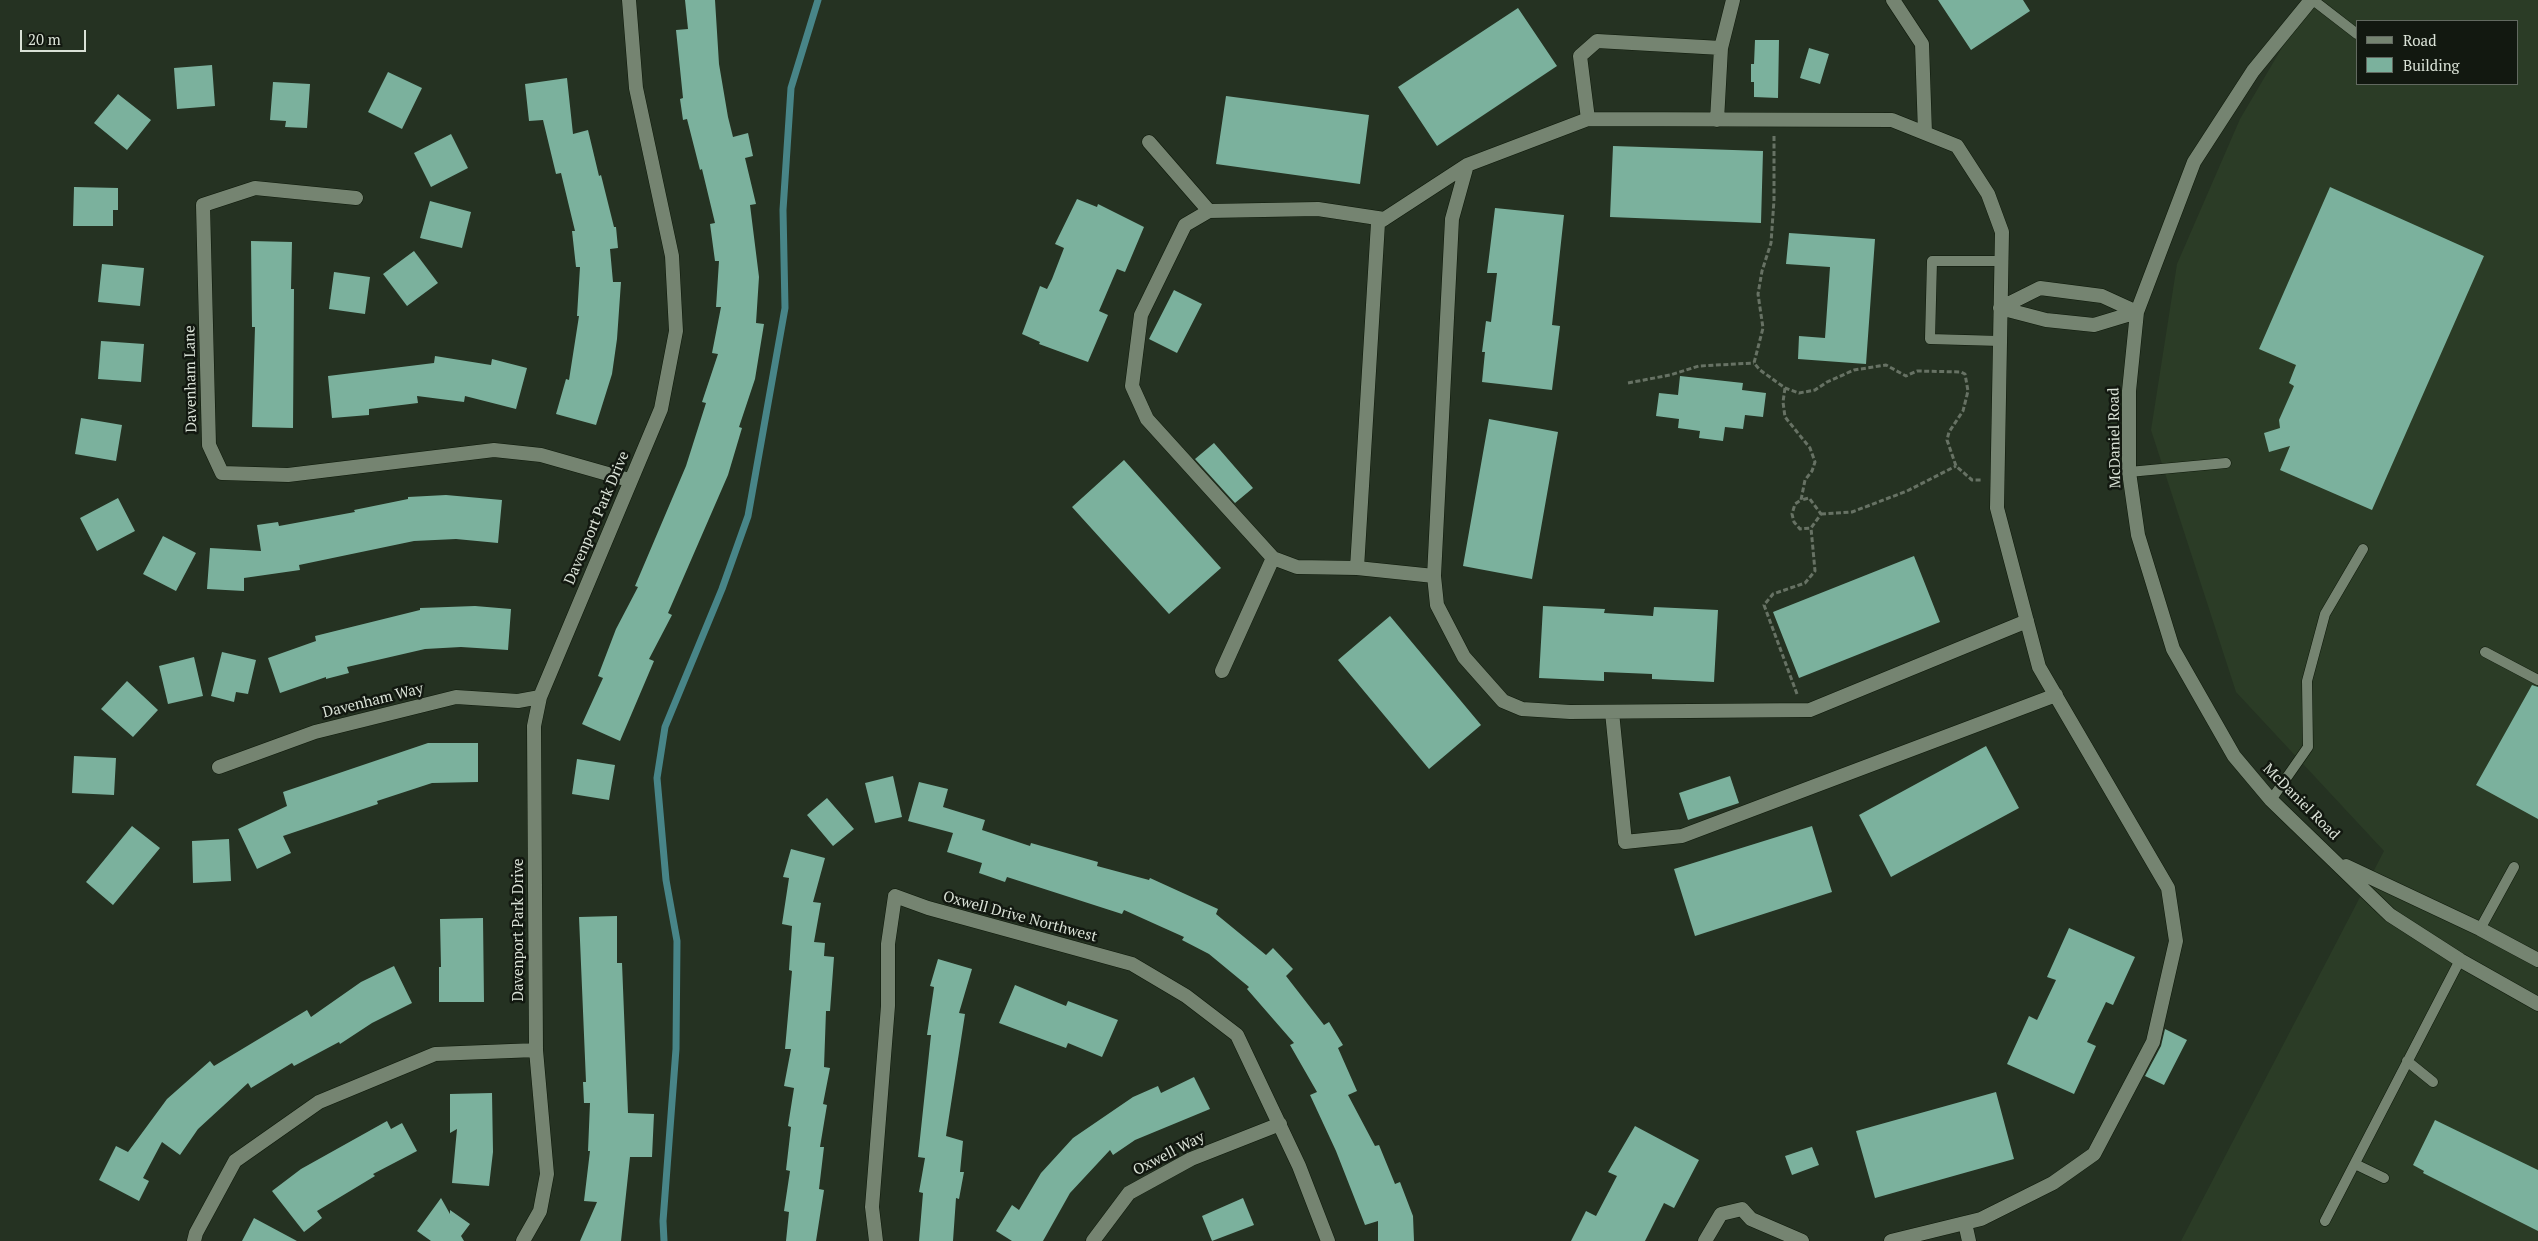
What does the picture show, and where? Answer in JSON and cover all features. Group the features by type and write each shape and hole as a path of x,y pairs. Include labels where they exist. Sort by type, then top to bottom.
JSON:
{"street":[{"name":"Davenport Park Drive","path":"522,1241 540,1211 547,1174 536,1050 534,726 540,696 629,480 661,409 676,331 672,256 636,88 629,0"},
{"path":"1717,120 1721,48 1733,0"},
{"path":"1893,0 1922,44 1925,133"},
{"name":"McDaniel Road","path":"2312,0 2253,71 2194,162 2137,312 2129,391 2129,472 2138,535 2173,649 2234,756 2271,800 2390,914 2460,960 2538,1004"},
{"path":"1588,119 1580,56 1596,41 1721,48"},
{"path":"1357,568 1378,223 1467,165 1588,119 1892,120 1957,146 1988,194 2002,232 1996,508 2039,667 2168,888 2176,941 2153,1042 2094,1154 2053,1184 1981,1219 1891,1241"},
{"path":"1149,142 1209,211"},
{"path":"1467,165 1452,219 1434,576 1437,605 1464,657 1503,701 1522,709 1612,712 1810,710 2027,621"},
{"name":"Davenham Lane","path":"356,198 255,188 203,205 209,445 222,473 288,476 494,450 541,454 629,480"},
{"path":"1384,219 1318,209 1209,211 1185,225 1142,316 1132,386 1147,419 1273,558 1297,567 1357,568 1434,576"},
{"path":"2000,308 2040,288 2102,296 2137,312"},
{"path":"2000,308 2046,320 2094,326 2137,312"},
{"path":"1222,671 1273,558"},
{"path":"1612,712 1625,842 1682,836 2056,695"},
{"name":"Davenham Way","path":"219,767 316,732 456,697 518,701 540,696"},
{"name":"McDaniel Road","path":"2336,861 2480,929 2538,960"},
{"name":"Oxwell Drive Northwest","path":"876,1241 872,1207 888,1006 888,944 895,896 928,908 1132,964 1171,987 1237,1035 1280,1124 1328,1241"},
{"path":"194,1241 196,1233 235,1161 319,1102 435,1054 536,1050"},
{"name":"Oxwell Way","path":"1093,1241 1129,1193 1191,1159 1280,1124"},
{"path":"1705,1241 1721,1214 1742,1209 1752,1219 1802,1241"},
{"path":"1965,1223 1969,1241"}],"lane":[{"path":"2312,0 2356,33"},
{"path":"2000,341 1930,339 1932,261 2001,261"},
{"path":"2129,472 2226,463"},
{"path":"2271,800 2308,747 2307,681 2325,614 2363,549"},
{"path":"2485,652 2538,680"},
{"path":"2480,929 2514,867"},
{"path":"2325,1221 2460,960"},
{"path":"2408,1061 2433,1082"},
{"path":"2355,1164 2384,1178"}],"path":[{"path":"1754,363 1763,328 1758,294 1770,243 1773,214 1774,119"},
{"path":"1628,383 1670,375 1700,366 1754,363"},
{"path":"1754,363 1760,370 1785,388 1799,393 1808,392 1854,370 1886,365 1906,376 1917,371 1966,374 1968,392 1964,411 1949,432 1947,440 1956,466 1972,480 1985,479"},
{"path":"1785,388 1782,402 1785,417 1810,448 1815,462 1812,471 1805,480 1801,500"},
{"path":"1821,514 1852,512 1907,491 1956,466"},
{"path":"1811,528 1800,528 1794,522 1795,504 1809,498 1821,514"},
{"path":"1804,710 1764,605 1773,594 1797,586 1811,577 1815,571 1811,528 1821,514"}],"shaded area":[{"path":"2310,0 2538,0 2538,1241 2181,1241 2384,851 2236,692 2151,430 2177,264 2240,119"}],"building":[{"path":"685,0 715,0 719,64 728,117 733,137 748,133 753,156 745,158 756,204 750,205 759,277 756,323 764,324 755,379 739,427 742,428 728,475 668,613 672,615 649,659 654,661 620,741 582,724 603,678 598,676 616,629 638,587 635,586 686,466 706,403 702,402 718,354 712,353 721,307 716,307 719,261 715,261 710,224 715,223 687,119 683,120 680,99 683,98 676,30 688,29"},
{"path":"1938,0 2023,0 2030,11 1971,50"},
{"path":"1518,8 1557,66 1437,146 1398,87"},
{"path":"1755,40 1779,40 1778,98 1754,97 1754,82 1751,82 1751,64 1754,64"},
{"path":"1809,48 1829,54 1820,84 1800,78"},
{"path":"212,65 215,106 177,109 174,68"},
{"path":"388,72 422,88 402,129 368,112"},
{"path":"567,78 573,134 588,130 599,176 601,175 614,227 616,227 618,248 610,249 613,282 621,282 617,339 612,374 596,425 556,414 566,379 569,380 579,316 577,316 580,267 576,267 572,231 575,231 561,173 556,174 543,120 529,121 525,84"},
{"path":"273,82 310,84 307,128 285,127 286,121 270,120"},
{"path":"118,94 151,120 127,150 94,123"},
{"path":"1226,96 1369,115 1360,184 1216,164"},
{"path":"451,134 468,168 431,187 414,153"},
{"path":"1613,146 1763,151 1761,223 1610,217"},
{"path":"74,187 118,188 118,210 113,210 113,226 73,226"},
{"path":"2330,187 2484,256 2372,510 2280,470 2290,446 2269,452 2264,433 2280,428 2279,420 2294,386 2289,383 2296,365 2259,349"},
{"path":"1077,199 1097,207 1098,204 1144,227 1125,272 1117,269 1099,311 1108,315 1088,362 1039,344 1040,342 1022,334 1040,286 1047,289 1052,279 1064,248 1055,244"},
{"path":"430,201 471,212 462,248 420,238"},
{"path":"1495,208 1564,215 1552,325 1560,326 1552,390 1482,382 1485,352 1482,352 1486,321 1491,322 1497,273 1487,273"},
{"path":"1789,233 1875,239 1866,364 1798,359 1799,336 1825,338 1830,267 1786,264"},
{"path":"251,241 292,242 291,289 294,289 293,428 252,427 255,327 252,327"},
{"path":"414,251 438,283 407,306 383,274"},
{"path":"102,264 144,268 140,306 98,302"},
{"path":"334,272 370,277 365,314 329,309"},
{"path":"1174,290 1202,304 1177,353 1149,339"},
{"path":"101,341 144,344 141,382 98,379"},
{"path":"435,356 491,365 492,359 527,368 516,409 465,396 464,402 417,396 418,403 369,409 369,415 332,418 328,376 434,363"},
{"path":"1680,376 1743,383 1742,390 1766,393 1763,417 1745,415 1743,429 1725,427 1723,441 1699,438 1700,431 1678,428 1679,419 1656,416 1659,393 1678,395"},
{"path":"81,418 122,425 116,461 75,454"},
{"path":"1489,419 1558,432 1532,579 1463,566"},
{"path":"1214,443 1253,488 1235,503 1195,459"},
{"path":"1124,460 1221,568 1169,614 1072,507"},
{"path":"446,495 502,500 498,543 456,539 414,541 299,565 300,570 244,578 244,591 207,589 210,548 261,551 257,525 278,522 279,526 355,512 354,510 408,499 408,497"},
{"path":"118,498 135,531 97,551 80,518"},
{"path":"163,536 196,553 176,591 143,574"},
{"path":"1914,556 1940,622 1799,678 1773,612"},
{"path":"475,606 511,609 508,650 461,647 425,649 347,667 349,673 326,679 326,677 280,693 268,658 316,641 315,636 420,610 420,608"},
{"path":"1543,606 1605,609 1604,613 1653,616 1654,607 1718,610 1714,682 1652,679 1652,674 1604,672 1604,681 1539,678"},
{"path":"1390,616 1481,725 1429,769 1338,660"},
{"path":"222,652 256,660 248,694 236,692 234,702 211,696"},
{"path":"194,657 203,696 168,704 159,666"},
{"path":"127,681 158,710 133,737 101,709"},
{"path":"2532,685 2538,687 2538,819 2476,785"},
{"path":"428,743 478,743 478,782 432,783 377,801 378,804 283,836 291,853 257,869 238,829 287,806 283,792"},
{"path":"1986,746 2019,808 1891,877 1859,815"},
{"path":"74,756 116,758 114,795 72,793"},
{"path":"577,759 615,765 609,800 572,794"},
{"path":"893,776 902,817 875,823 865,783"},
{"path":"1730,776 1739,803 1688,820 1679,793"},
{"path":"919,782 948,789 943,807 985,820 982,830 1030,846 1031,843 1098,862 1097,866 1149,880 1150,878 1218,909 1216,914 1266,955 1273,948 1293,969 1286,976 1324,1025 1329,1022 1343,1045 1338,1048 1357,1091 1348,1095 1375,1146 1379,1145 1395,1184 1400,1182 1413,1216 1414,1241 1378,1241 1378,1221 1365,1225 1336,1151 1310,1095 1317,1092 1290,1045 1294,1043 1247,989 1249,987 1209,954 1182,940 1184,937 1124,910 1122,914 1007,877 1005,882 979,873 982,863 947,852 953,833 908,821"},
{"path":"827,798 854,829 833,846 807,815"},
{"path":"132,826 160,848 113,905 86,882"},
{"path":"1812,826 1832,892 1695,936 1674,869"},
{"path":"229,839 231,881 193,883 192,841"},
{"path":"791,849 825,858 813,902 821,903 814,942 825,943 824,956 834,957 830,1011 826,1011 824,1067 830,1068 823,1104 827,1105 820,1147 824,1147 819,1189 824,1190 816,1241 786,1241 789,1212 784,1211 790,1171 786,1170 791,1127 788,1126 794,1088 784,1086 791,1049 785,1049 792,971 789,970 792,926 782,924 789,878 783,877"},
{"path":"617,916 617,963 622,963 628,1113 654,1114 652,1157 630,1157 621,1241 580,1241 597,1202 584,1201 590,1151 588,1151 590,1103 584,1103 583,1082 586,1082 579,917"},
{"path":"483,918 484,1002 439,1002 439,967 441,967 440,919"},
{"path":"2069,928 2135,957 2113,1005 2106,1002 2087,1042 2096,1046 2074,1094 2007,1064 2029,1016 2037,1020 2056,980 2047,977"},
{"path":"938,959 972,969 959,1013 965,1014 946,1136 963,1141 960,1172 964,1172 959,1199 956,1198 953,1241 919,1241 923,1193 919,1192 925,1158 918,1157 931,1035 927,1035 934,987 930,986"},
{"path":"394,966 412,1003 372,1023 340,1044 339,1042 294,1066 292,1063 251,1088 248,1083 198,1129 180,1155 162,1142 143,1178 149,1181 139,1201 99,1180 116,1146 128,1152 167,1099 210,1061 214,1066 307,1010 311,1017 361,982"},
{"path":"1015,985 1066,1006 1068,1001 1118,1020 1102,1057 1068,1043 1066,1048 999,1023"},
{"path":"2165,1029 2187,1040 2164,1085 2145,1076 2161,1046"},
{"path":"1194,1077 1210,1109 1135,1140 1113,1155 1110,1150 1070,1193 1043,1241 1012,1241 996,1231 1012,1205 1019,1210 1041,1173 1073,1138 1133,1097 1158,1086 1161,1093"},
{"path":"1996,1092 2014,1159 1875,1198 1856,1131"},
{"path":"492,1093 493,1152 489,1186 452,1183 457,1129 450,1133 450,1094"},
{"path":"2435,1120 2538,1170 2538,1231 2423,1173 2424,1171 2413,1165"},
{"path":"387,1121 391,1129 402,1123 417,1151 373,1174 375,1176 317,1211 322,1218 304,1232 272,1191 301,1169"},
{"path":"1635,1126 1699,1160 1674,1208 1664,1203 1645,1241 1571,1241 1586,1211 1596,1216 1617,1176 1608,1172"},
{"path":"1812,1147 1819,1165 1792,1175 1785,1156"},
{"path":"441,1198 450,1214 450,1210 470,1224 461,1236 464,1241 431,1241 417,1231"},
{"path":"1243,1198 1254,1225 1212,1241 1202,1216"},
{"path":"254,1218 297,1241 242,1241"}],"waterway":[{"path":"664,1241 663,1221 676,1049 677,941 666,880 657,778 665,727 722,589 748,516 785,308 783,210 791,88 818,0"}]}
